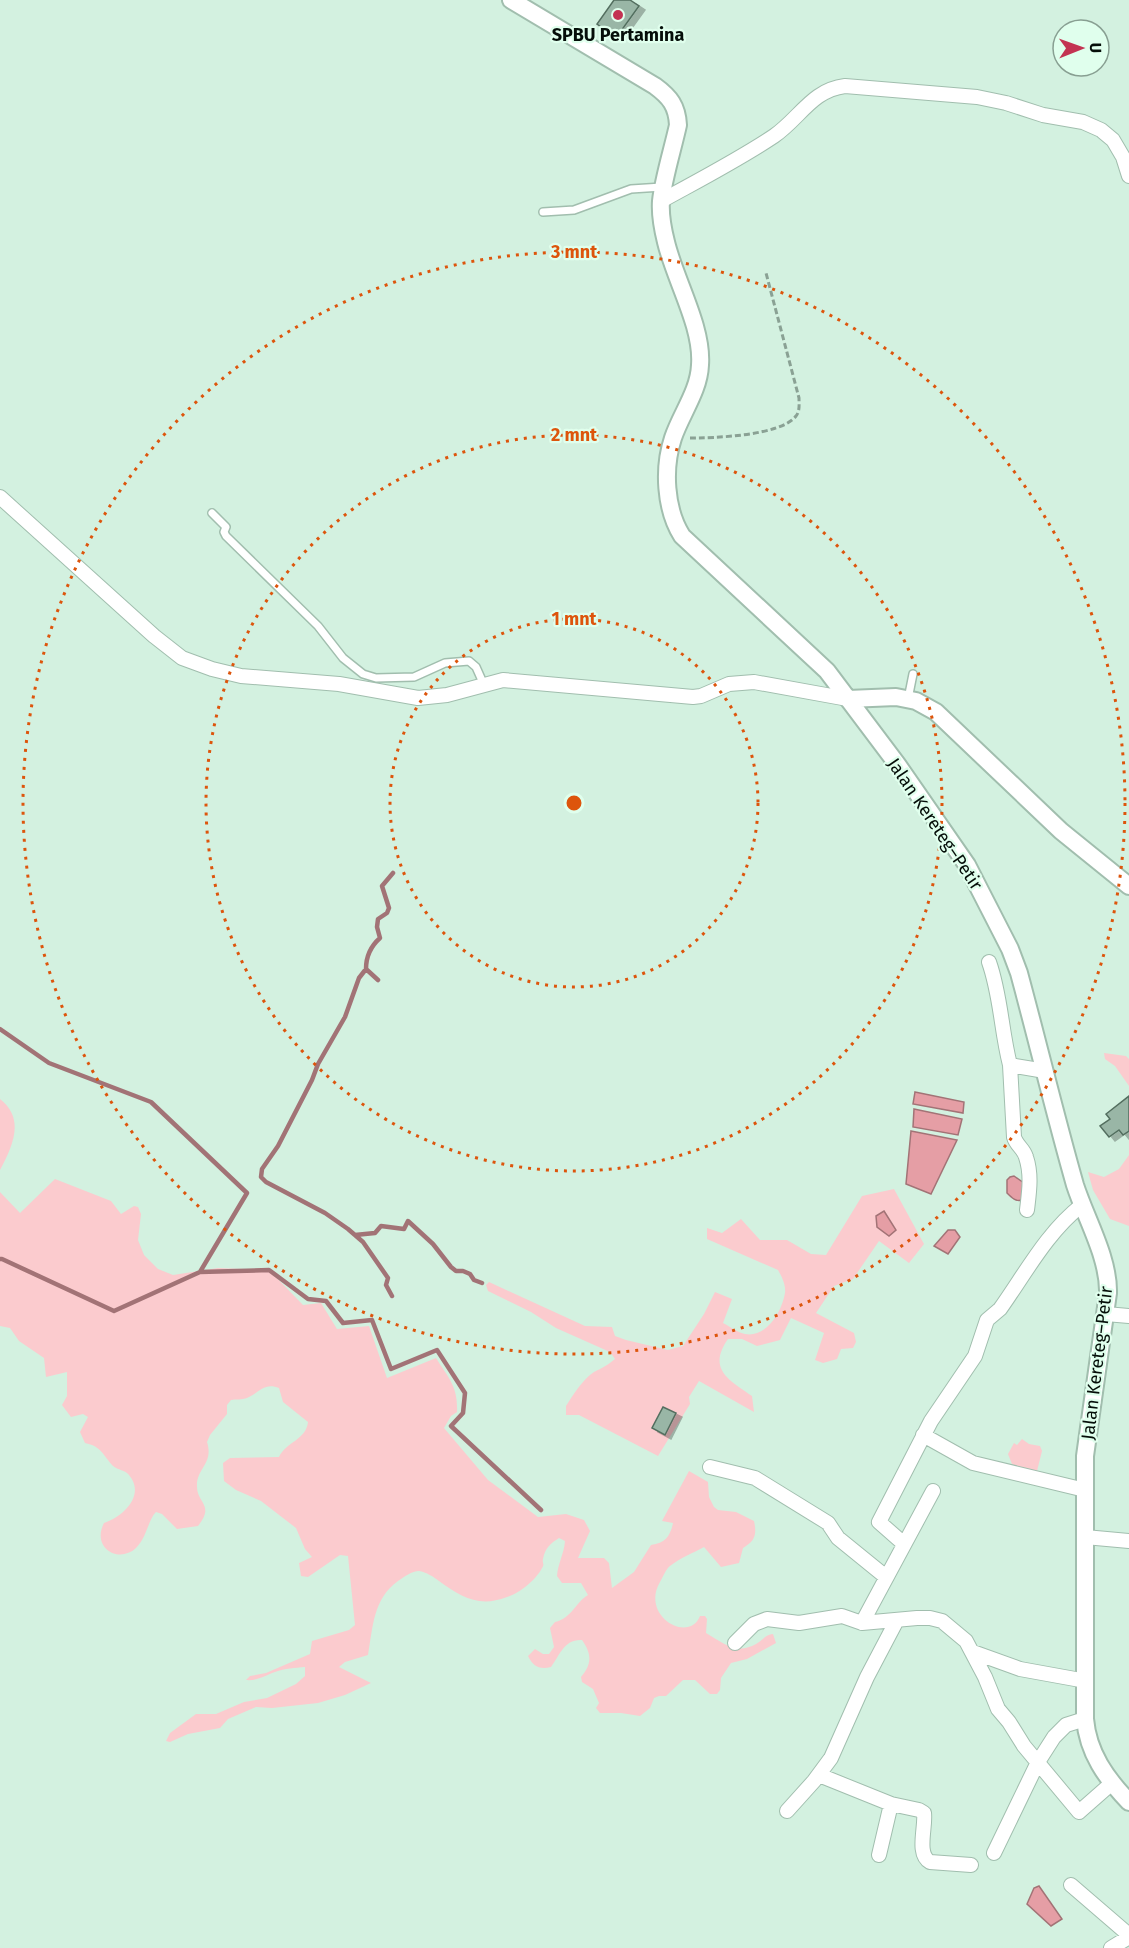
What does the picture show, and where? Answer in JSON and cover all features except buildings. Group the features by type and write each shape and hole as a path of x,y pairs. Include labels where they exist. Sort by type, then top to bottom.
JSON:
{"street":[{"name":"Jalan Kereteg–Petir","path":"511,0 655,86 674,103 678,114 678,125 663,194 666,243 700,352 698,381 669,451 667,482 675,525 682,536 827,671 897,764 967,865 1010,949 1019,973 1082,1205 1107,1273 1106,1314 1087,1437 1085,1719 1088,1742 1112,1783 1129,1802"},
{"path":"663,194 776,134 818,95 832,87 845,86 977,97 1006,103 1043,116 1083,122 1101,130 1113,140 1123,156 1129,176"},
{"path":"0,497 154,636 182,658 241,676 339,684 418,698 447,695 484,684 515,680 693,697 729,684 754,682 848,699 896,697 916,701 936,712 1061,831 1129,886"},
{"path":"989,962 998,988 1004,1041 1010,1065 1014,1137 1026,1156 1030,1174 1027,1210"},
{"path":"1010,1065 1045,1071"},
{"path":"904,1544 879,1521 923,1435 940,1405 971,1362 990,1316 1000,1309 1069,1215 1082,1205"},
{"path":"1106,1314 1129,1316"},
{"path":"923,1435 973,1463 1085,1490"},
{"path":"711,1467 755,1478 828,1523 838,1538 886,1577"},
{"path":"862,1623 933,1491"},
{"path":"1085,1537 1129,1541"},
{"path":"735,1643 754,1624 766,1619 799,1623 842,1616 862,1623 930,1618 942,1621 966,1641 998,1709 1079,1812 1112,1783"},
{"path":"787,1811 831,1758 867,1677 897,1620"},
{"path":"973,1652 1020,1669 1086,1681"},
{"path":"994,1853 1038,1762 1061,1728 1085,1719"},
{"path":"819,1775 891,1804 919,1810 924,1813 923,1853 925,1859 930,1862 971,1865"},
{"path":"879,1855 891,1804"},
{"path":"1071,1885 1129,1936 1111,1948"}],"lane":[{"path":"543,212 574,210 631,189 663,194"},
{"path":"212,513 226,527 226,536 318,626 343,658 363,674 375,678 414,677 445,663 469,661 476,667 484,684"},
{"path":"908,699 913,675"}],"path":[{"path":"673,438 745,435 789,423 797,416 800,408 799,398 766,273"}],"shaded area":[{"path":"1104,1053 1126,1056 1129,1059 1129,1086 1115,1066 1105,1059"},
{"path":"915,1092 964,1102 963,1113 913,1104"},
{"path":"0,1099 13,1115 15,1124 12,1143 0,1170"},
{"path":"914,1109 962,1119 958,1135 913,1127"},
{"path":"911,1131 957,1140 931,1194 906,1184"},
{"path":"1129,1155 1129,1226 1110,1219 1093,1190 1088,1172 1104,1177 1119,1169"},
{"path":"1014,1176 1024,1183 1022,1200 1016,1200 1007,1193 1007,1180"},
{"path":"55,1179 111,1201 121,1214 134,1206 138,1207 141,1214 138,1240 144,1255 158,1269 173,1275 218,1268 269,1270 303,1305 321,1303 337,1329 369,1326 387,1378 436,1358 452,1383 457,1403 457,1412 451,1416 444,1428 488,1480 538,1517 566,1514 584,1520 590,1531 578,1558 604,1558 609,1563 612,1588 634,1572 651,1545 660,1543 668,1536 673,1523 662,1521 689,1471 708,1482 709,1497 714,1507 718,1510 736,1512 754,1521 754,1537 743,1548 739,1563 721,1567 704,1547 674,1563 667,1569 660,1582 656,1594 656,1606 668,1622 677,1627 694,1624 700,1616 705,1616 707,1619 706,1633 736,1648 749,1647 773,1634 776,1643 747,1659 731,1663 721,1678 720,1690 717,1694 710,1694 695,1680 683,1680 666,1696 654,1698 650,1708 640,1716 600,1713 596,1708 599,1703 593,1689 582,1682 581,1677 589,1663 589,1654 582,1640 576,1640 567,1645 551,1667 537,1666 528,1656 535,1649 543,1654 549,1654 554,1647 550,1628 555,1622 566,1617 588,1595 581,1583 562,1583 557,1576 565,1541 559,1538 547,1549 543,1566 532,1581 517,1592 497,1600 471,1599 419,1571 398,1581 383,1596 379,1605 368,1655 345,1662 339,1667 371,1683 345,1695 318,1703 272,1708 256,1707 228,1719 220,1728 188,1734 170,1742 166,1741 170,1733 196,1714 216,1714 244,1702 267,1698 296,1684 305,1676 305,1667 282,1670 257,1679 246,1680 250,1676 266,1673 310,1654 312,1641 349,1630 355,1625 348,1556 340,1555 308,1577 301,1576 299,1563 312,1557 305,1549 296,1528 261,1501 236,1490 224,1481 223,1463 230,1458 279,1457 304,1433 308,1422 283,1402 279,1388 269,1386 245,1399 231,1400 227,1405 227,1414 210,1435 207,1442 209,1449 207,1461 197,1481 198,1492 205,1509 203,1519 198,1526 177,1529 162,1514 156,1512 140,1544 129,1553 115,1554 104,1546 101,1532 104,1523 118,1516 130,1504 134,1497 134,1483 127,1473 113,1466 98,1449 85,1443 80,1432 88,1417 83,1414 71,1417 62,1405 67,1396 67,1372 46,1377 44,1358 19,1341 10,1328 0,1326 0,1192 20,1213"},
{"path":"894,1189 924,1244 909,1263 879,1241 853,1279 834,1286 816,1313 854,1333 856,1342 853,1348 841,1349 837,1359 823,1363 815,1360 824,1333 791,1318 780,1340 757,1346 742,1339 728,1339 722,1349 720,1366 729,1379 752,1396 754,1412 699,1381 689,1397 690,1404 658,1456 579,1415 566,1415 566,1406 582,1383 594,1372 615,1359 610,1352 556,1328 531,1312 488,1291 486,1285 489,1282 585,1326 612,1327 615,1336 668,1350 683,1346 715,1292 732,1299 723,1323 742,1333 753,1334 767,1328 781,1308 785,1293 782,1278 778,1270 707,1239 707,1228 722,1233 741,1219 760,1240 787,1240 811,1254 826,1255 862,1196"},
{"path":"884,1211 896,1230 889,1236 877,1227 876,1216"},
{"path":"948,1230 955,1230 960,1237 948,1254 934,1246"},
{"path":"1022,1439 1029,1444 1040,1446 1042,1451 1036,1475 1012,1464 1008,1454 1014,1443 1017,1445"},
{"path":"1039,1886 1062,1919 1051,1926 1027,1904 1034,1888"}],"waterway":[{"path":"378,980 366,969 366,965 372,948 380,938 377,927 378,919 387,913 389,908 382,886 393,873"},
{"path":"366,969 359,978 345,1017 318,1064 278,1146 262,1169 261,1177 266,1182 325,1213 363,1242 388,1278 386,1285 392,1296"},
{"path":"0,1029 49,1063 151,1102 247,1193 200,1272"},
{"path":"355,1235 375,1233 381,1226 404,1229 408,1221 433,1244 451,1267 456,1271 470,1274 474,1280 482,1283"},
{"path":"0,1259 114,1311 200,1272 269,1270 308,1299 326,1301 343,1323 372,1320 391,1369 437,1350 465,1393 463,1413 451,1426 541,1510"}],"place":[{"name":"SPBU Pertamina","path":"618,15"}]}
